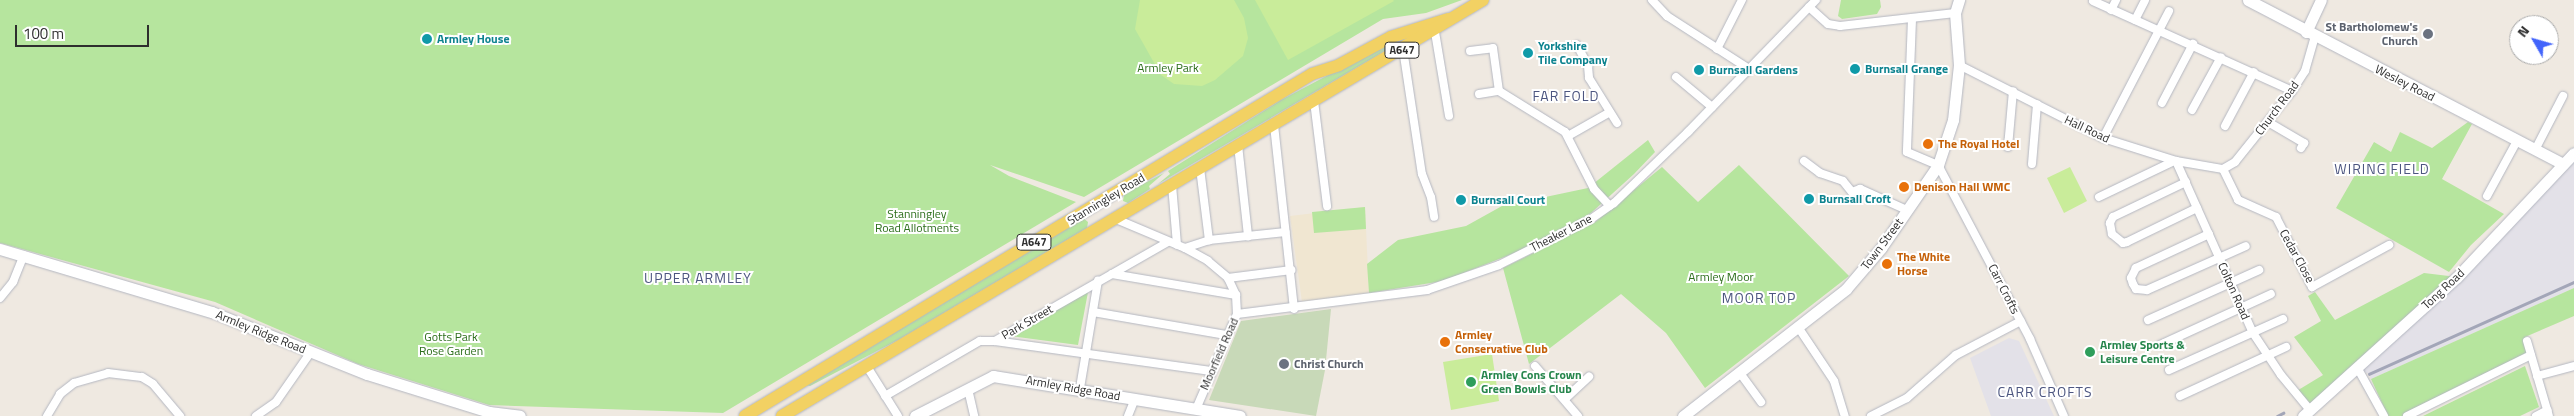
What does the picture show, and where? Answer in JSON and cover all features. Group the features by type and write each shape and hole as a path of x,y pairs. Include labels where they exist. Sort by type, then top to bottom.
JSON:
{"main road":[{"name":"Stanningley Road","path":"789,414 866,365 1238,145 1435,32 1450,19 1484,0"},
{"name":"Stanningley Road","path":"751,413 1312,74 1339,65 1417,27 1450,19"},
{"path":"1093,207 1095,217 1114,220 1117,205 1108,198"},
{"path":"751,413 789,414"}],"street":[{"path":"1652,0 1657,7 1749,69"},
{"path":"1717,48 1742,0"},
{"name":"Theaker Lane","path":"1237,314 1294,309 1427,290 1452,283 1499,265 1610,206 1712,107 1816,0"},
{"name":"Town Street","path":"1683,416 1740,373 1853,282 1938,165 1953,120 1959,65 1955,13 1959,0"},
{"path":"2111,10 2116,0"},
{"path":"2135,20 2145,0"},
{"name":"Wesley Road","path":"2248,0 2310,34 2563,164"},
{"name":"Church Road","path":"2223,169 2235,162 2292,91 2305,70 2310,34 2321,0"},
{"path":"2093,1 2193,44 2292,91"},
{"path":"1809,7 1828,24 1840,26 1955,13"},
{"path":"2103,138 2169,11"},
{"path":"1912,19 1906,152 1938,165"},
{"path":"1435,32 1449,116"},
{"path":"1577,44 1599,94 1617,123"},
{"path":"2162,102 2193,44"},
{"path":"1470,51 1493,48 1499,91"},
{"path":"1403,49 1422,174 1431,197 1434,217"},
{"path":"2192,110 2221,57"},
{"name":"Hall Road","path":"1959,65 2103,138 2175,161 2223,169"},
{"path":"2225,126 2254,72"},
{"path":"1676,77 1712,107"},
{"path":"1479,94 1499,91 1556,124 1568,136 1594,189 1610,206"},
{"path":"2008,147 2012,91"},
{"path":"2535,150 2563,96"},
{"path":"1314,101 1327,206"},
{"path":"2032,164 2037,104"},
{"path":"1568,136 1610,112"},
{"path":"2268,122 2304,142 2301,148"},
{"path":"1274,126 1294,309"},
{"path":"2487,196 2516,141"},
{"path":"1238,145 1248,236"},
{"name":"Tong Road","path":"2306,413 2358,369 2462,272 2574,153"},
{"path":"1804,161 1820,173 1843,181 1852,192 1860,189 1874,193 1907,210"},
{"path":"2099,198 2175,161"},
{"name":"Colton Road","path":"2175,161 2253,332 2306,413"},
{"name":"Carr Crofts","path":"1938,165 2021,321 2064,416"},
{"path":"1200,168 1209,240"},
{"name":"Cedar Close","path":"2223,169 2238,200 2276,217 2312,287 2389,244"},
{"path":"2186,182 2113,217 2110,223 2112,234 2123,243 2127,242 2197,208"},
{"path":"1172,185 1177,245"},
{"name":"Moorfield Road","path":"1114,220 1185,248 1228,278 1236,295 1237,314 1211,371 1198,411"},
{"path":"1185,248 1209,240 1286,232"},
{"path":"2208,234 2136,268 2131,278 2133,284 2136,288 2147,290 2246,246"},
{"name":"Park Street","path":"886,396 980,341 995,341 1098,280 1168,242"},
{"name":"Armley Ridge Road","path":"0,249 212,312 255,327 310,352 489,412 520,416"},
{"path":"0,298 13,282 24,255"},
{"path":"1228,278 1291,270"},
{"path":"2148,320 2259,270"},
{"path":"1112,274 1236,295"},
{"path":"1080,388 1098,280"},
{"path":"2160,345 2271,294"},
{"path":"1092,312 1226,335"},
{"path":"2170,370 2283,319"},
{"path":"1871,416 1907,398 1956,355 2021,321"},
{"path":"1798,327 1834,381 1844,416"},
{"path":"995,341 1086,352 1211,371"},
{"path":"2526,342 2549,413 2536,416"},
{"path":"2180,396 2286,347"},
{"path":"256,416 276,402 310,352"},
{"path":"2407,416 2531,355"},
{"path":"866,365 898,416"},
{"path":"1535,366 1578,416"},
{"path":"2537,376 2574,366"},
{"path":"2358,369 2384,416"},
{"path":"47,416 60,394 74,383 108,373 142,377 153,384 180,416"},
{"path":"1740,373 1761,402"},
{"name":"Armley Ridge Road","path":"915,416 992,376 1080,388 1198,411 1240,416"},
{"path":"1564,399 1589,377"},
{"path":"968,389 974,416"},
{"path":"1128,416 1135,399"}],"shaded area":[{"path":"2574,153 2574,288 2371,379 2369,374 2358,369"},
{"path":"1365,207 1369,293 1302,302 1290,216"},
{"path":"2009,338 2019,341 2054,416 1991,416 1970,358"}],"green space":[{"path":"0,0 1462,0 1426,13 1383,19 1084,197 990,165 1009,176 1076,202 723,413 489,405 358,364 215,302 0,243"},
{"name":"Armley Park","path":"1140,0 1234,0 1244,18 1248,38 1243,56 1215,80 1202,86 1174,84 1161,75 1135,29"},
{"path":"1255,0 1393,0 1394,1 1288,60"},
{"path":"1841,0 1880,0 1881,7 1877,14 1842,19 1838,16"},
{"path":"1387,44 1390,48 1158,184 1170,174 1168,171 1281,100"},
{"path":"2468,122 2472,124 2442,179 2504,214 2471,245 2449,272 2336,208 2374,142 2391,152 2400,132 2432,148"},
{"path":"1648,140 1655,152 1634,174 1591,213 1562,230 1517,252 1443,281 1369,293 1367,264 1398,240 1466,226 1502,206 1588,188"},
{"name":"Armley Moor","path":"1739,165 1849,276 1705,388 1666,333 1621,294 1529,364 1503,268 1594,223 1662,167 1698,202"},
{"path":"2070,167 2087,201 2064,213 2047,178"},
{"path":"1164,173 1149,186 1150,189 1128,203 1123,201 1124,194"},
{"path":"1365,207 1366,229 1314,233 1312,212"},
{"path":"1083,218 1088,222 1087,228 900,339 810,386 804,385"},
{"path":"2424,273 2457,277 2310,410 2295,392 2323,375 2294,337 2321,321 2308,296 2315,292 2335,320"},
{"path":"2574,288 2574,316 2525,337 2531,355 2407,416 2388,416 2371,379"},
{"path":"1088,292 1078,345 1011,336"},
{"path":"1331,309 1325,370 1316,416 1209,400 1241,321"},
{"name":"Armley Cons Crown Green Bowls Club","path":"1492,354 1499,401 1451,410 1443,362"},
{"path":"2525,366 2539,407 2520,416 2423,416"}],"railway":[{"path":"2369,374 2574,282"},
{"path":"2277,416 2283,413"}],"place":[{"name":"St Bartholomew's Church","path":"2428,34"},
{"name":"Armley House","path":"427,39"},
{"name":"Yorkshire Tile Company","path":"1528,53"},
{"name":"Burnsall Grange","path":"1855,69"},
{"name":"Burnsall Gardens","path":"1699,70"},
{"name":"The Royal Hotel","path":"1928,144"},
{"name":"Denison Hall WMC","path":"1904,187"},
{"name":"Burnsall Croft","path":"1809,199"},
{"name":"Burnsall Court","path":"1461,200"},
{"name":"The White Horse","path":"1887,264"},
{"name":"Armley Conservative Club","path":"1445,342"},
{"name":"Armley Sports & Leisure Centre","path":"2090,352"},
{"name":"Christ Church","path":"1284,364"},
{"name":"Armley Cons Crown Green Bowls Club","path":"1471,382"}],"district":[{"name":"FAR FOLD","path":"1566,96"},
{"name":"WIRING FIELD","path":"2382,169"},
{"name":"UPPER ARMLEY","path":"698,278"},
{"name":"MOOR TOP","path":"1759,298"},
{"name":"CARR CROFTS","path":"2045,392"}],"park label":[{"name":"Stanningley Road Allotments","path":"917,221"},
{"name":"Gotts Park Rose Garden","path":"451,344"}]}
